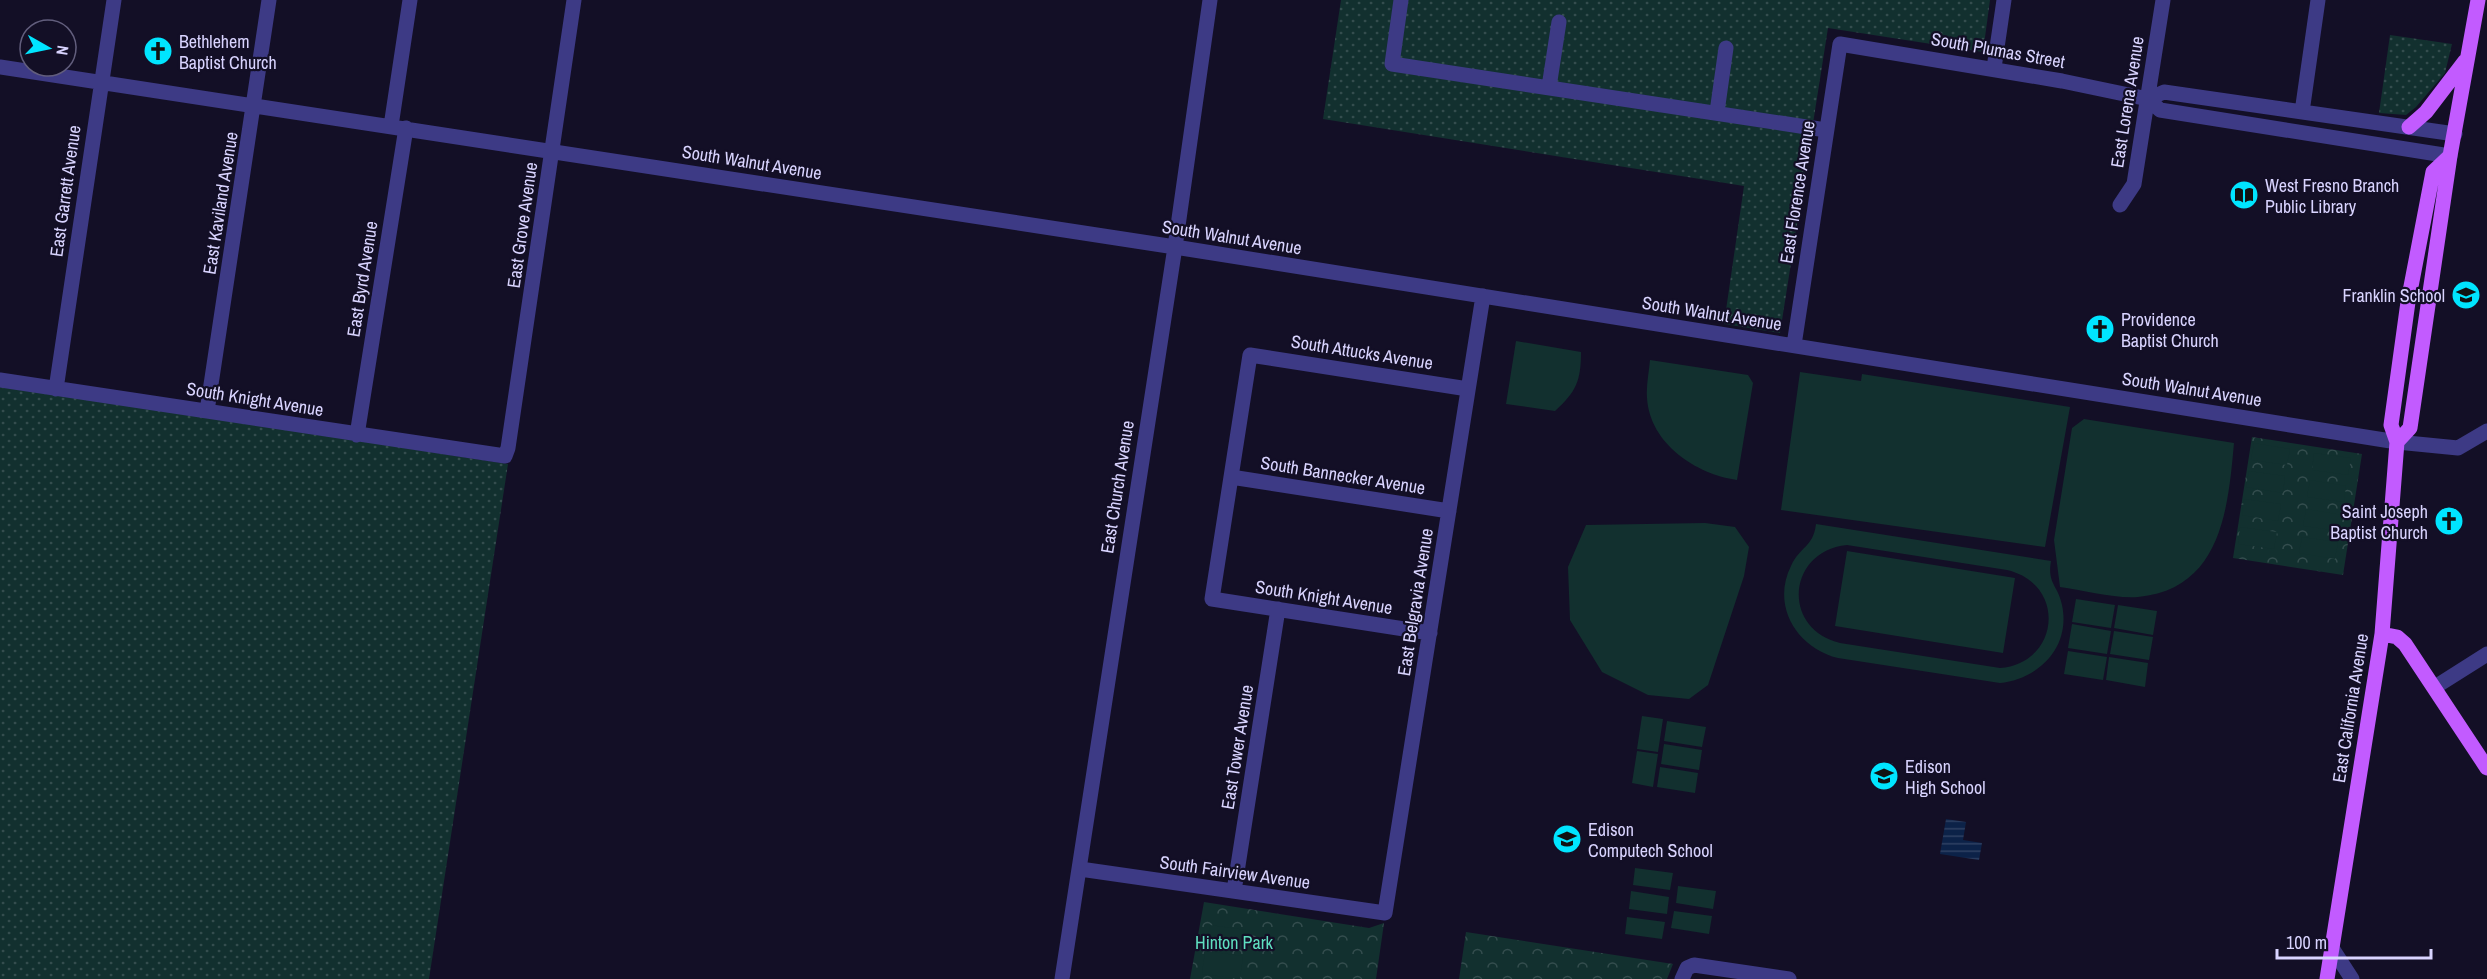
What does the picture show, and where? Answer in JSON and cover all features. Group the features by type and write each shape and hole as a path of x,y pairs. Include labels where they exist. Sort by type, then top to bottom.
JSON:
{"main road":[{"name":"East California Avenue","path":"2327,979 2382,634 2397,442 2391,425 2408,302 2433,172 2450,156 2478,0"},
{"path":"2409,127 2426,112 2468,56"},
{"path":"2382,634 2397,637 2405,644 2487,768"}],"street":[{"name":"East Garrett Avenue","path":"56,388 114,0"},
{"name":"East Kaviland Avenue","path":"207,411 255,105 269,0"},
{"name":"East Byrd Avenue","path":"357,435 398,127 410,0"},
{"name":"East Grove Avenue","path":"505,456 510,437 574,0"},
{"name":"East Church Avenue","path":"1062,979 1175,247 1210,0"},
{"path":"1401,0 1392,64 1826,130"},
{"path":"1994,68 2004,0"},
{"name":"East Lorena Avenue","path":"2120,205 2134,184 2163,0"},
{"path":"2302,112 2318,0"},
{"path":"1549,87 1559,22"},
{"name":"South Plumas Street","path":"1840,44 1994,68 2148,99 2160,110 2450,156"},
{"name":"East Florence Avenue","path":"1794,345 1840,44"},
{"path":"1717,112 1726,48"},
{"name":"South Walnut Avenue","path":"0,67 1175,247 2397,442 2458,448 2487,430"},
{"name":"South Plumas Street","path":"2148,99 2164,92 2455,134"},
{"name":"East Belgravia Avenue","path":"1385,913 1483,296"},
{"name":"South Attucks Avenue","path":"1231,477 1250,355 1468,388"},
{"name":"South Knight Avenue","path":"0,380 505,456"},
{"name":"South Knight Avenue","path":"1231,477 1212,599 1430,633"},
{"name":"South Bannecker Avenue","path":"1231,477 1449,512"},
{"name":"East Tower Avenue","path":"1234,891 1278,609"},
{"path":"2435,687 2487,654"},
{"name":"South Fairview Avenue","path":"1080,869 1385,913"},
{"path":"2332,948 2352,979"},
{"path":"1684,973 1703,965 1789,979"}],"green space":[{"path":"1341,0 1990,0 1983,52 1828,28 1780,333 1724,324 1744,186 1323,119"},
{"path":"2390,35 2452,44 2445,73 2416,107 2406,115 2379,113"},
{"path":"1516,341 1581,352 1580,371 1576,385 1568,398 1555,411 1506,404"},
{"path":"1650,360 1748,375 1753,383 1737,480 1721,477 1691,464 1666,443 1650,414 1647,384"},
{"path":"1800,372 1861,381 1862,374 2070,407 2045,547 1781,510"},
{"path":"0,385 508,464 429,979 0,979"},
{"path":"2084,419 2234,443 2228,494 2215,542 2203,562 2187,579 2166,591 2129,597 2060,587 2054,540 2072,428"},
{"path":"2252,437 2362,454 2343,575 2233,558"},
{"path":"2254,443 2290,449 2287,465 2251,460"},
{"path":"2314,453 2351,458 2348,475 2312,470"},
{"path":"2249,471 2285,476 2283,493 2246,487"},
{"path":"2310,480 2346,486 2344,502 2307,497"},
{"path":"2244,499 2281,504 2278,521 2242,515"},
{"path":"2306,509 2342,515 2340,531 2303,526"},
{"path":"1705,523 1735,527 1749,547 1744,576 1708,685 1689,699 1648,695 1602,672 1570,620 1568,567 1586,525"},
{"path":"1816,524 2051,561 2050,575 2060,598 2064,620 2057,647 2039,668 2014,680 2000,683 1838,658 1823,653 1800,635 1786,610 1784,596 1791,566 1798,554 1809,543","holes":["1847,545 2007,570 2026,578 2040,591 2047,606 2048,622 2044,638 2035,653 2020,663 2000,668 1840,643 1821,635 1808,623 1800,607 1799,591 1803,575 1812,561 1827,550"]},
{"path":"2240,527 2277,532 2274,549 2238,544"},
{"path":"2302,537 2338,542 2335,559 2299,553"},
{"path":"1847,551 2015,578 2003,653 1835,626"},
{"path":"2076,599 2115,605 2111,628 2072,622"},
{"path":"2118,605 2157,611 2153,635 2114,628"},
{"path":"2072,624 2111,631 2107,654 2068,648"},
{"path":"2114,631 2153,637 2149,660 2110,654"},
{"path":"2068,651 2107,657 2103,680 2064,674"},
{"path":"2109,657 2148,663 2145,687 2106,680"},
{"path":"1642,716 1663,719 1658,752 1637,749"},
{"path":"1667,721 1706,727 1702,747 1664,741"},
{"path":"1664,744 1702,750 1699,770 1661,764"},
{"path":"1637,751 1658,754 1653,787 1632,783"},
{"path":"1660,767 1698,773 1695,793 1657,787"},
{"path":"1635,868 1673,873 1670,890 1633,885"},
{"path":"1678,886 1716,891 1713,909 1676,903"},
{"path":"1631,891 1669,897 1667,914 1629,909"},
{"name":"Hinton Park","path":"1204,902 1369,928 1384,923 1376,979 1190,979"},
{"path":"1674,911 1712,916 1709,934 1671,928"},
{"path":"1627,917 1665,922 1662,939 1625,934"},
{"path":"1210,925 1246,930 1243,948 1207,943"},
{"path":"1466,932 1673,964 1667,979 1459,979"},
{"path":"1205,951 1243,956 1240,979 1202,974"}],"water":[{"path":"1946,819 1966,822 1963,840 1982,843 1979,860 1940,854"}],"place":[{"name":"Bethlehem Baptist Church","path":"158,51"},
{"name":"West Fresno Branch Public Library","path":"2244,195"},
{"name":"Franklin School","path":"2466,295"},
{"name":"Providence Baptist Church","path":"2100,329"},
{"name":"Saint Joseph Baptist Church","path":"2449,521"},
{"name":"Edison High School","path":"1884,776"},
{"name":"Edison Computech School","path":"1567,839"}]}
